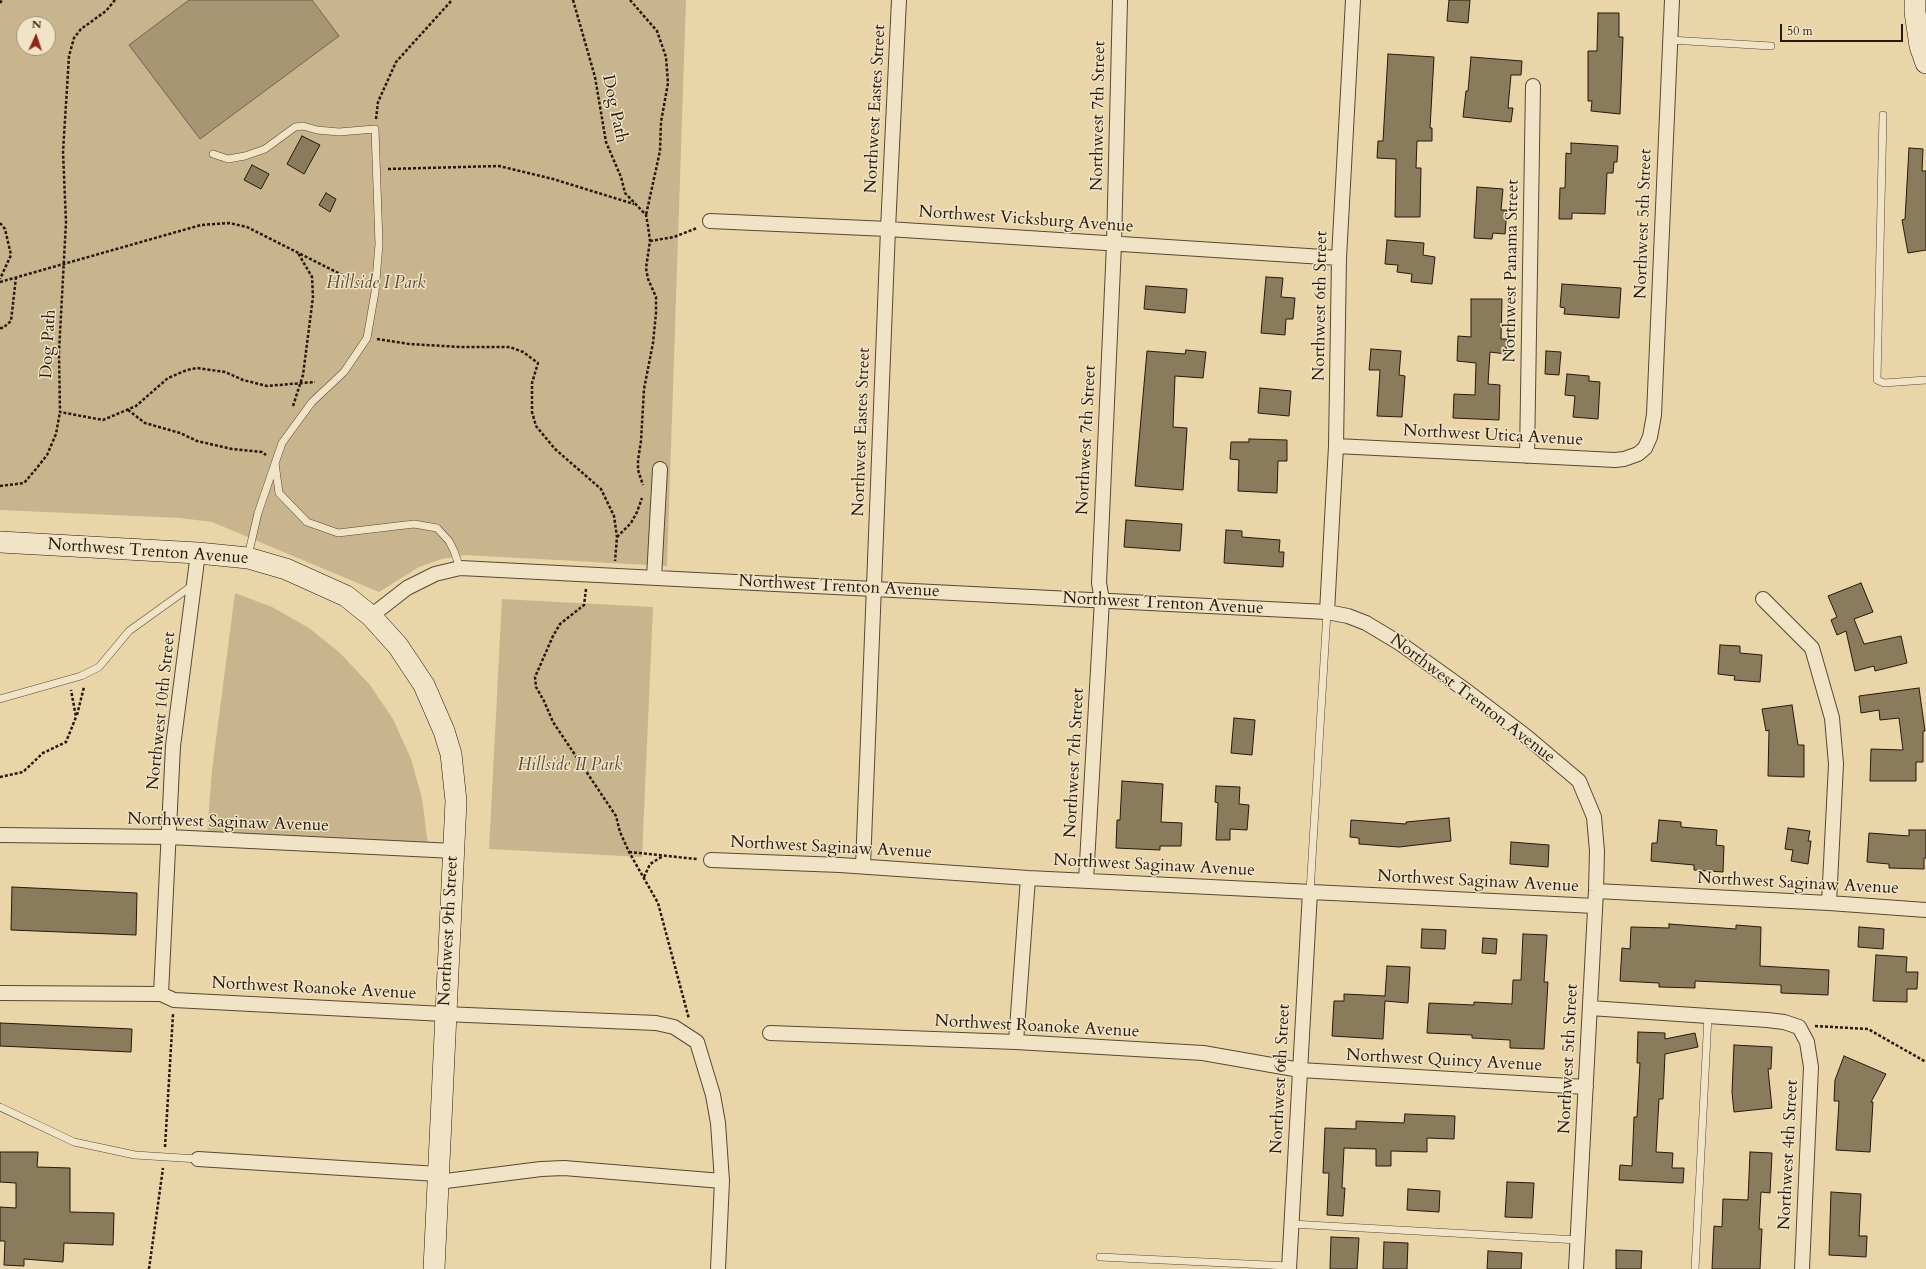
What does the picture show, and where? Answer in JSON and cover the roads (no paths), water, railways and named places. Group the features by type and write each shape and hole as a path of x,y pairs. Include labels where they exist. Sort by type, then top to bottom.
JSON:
{"street":[{"name":"Northwest Eastes Street","path":"863,866 888,229 900,0"},
{"name":"Northwest 7th Street","path":"1086,880 1102,600 1099,583 1114,244 1120,0"},
{"name":"Northwest 6th Street","path":"1327,612 1336,446 1339,258 1353,0"},
{"name":"Northwest 5th Street","path":"1645,448 1650,438 1654,415 1672,0"},
{"path":"1915,0 1915,12 1924,52"},
{"name":"Northwest Panama Street","path":"1527,456 1533,86"},
{"name":"Northwest Vicksburg Avenue","path":"710,221 888,229 1339,258"},
{"name":"Northwest Utica Avenue","path":"1336,446 1615,460 1624,460 1638,454 1645,448"},
{"path":"654,578 660,468"},
{"name":"Northwest Trenton Avenue","path":"0,542 198,552 248,558 286,569 346,596 372,616 407,588 435,574 460,568 1327,612 1348,616 1366,622 1401,644 1527,737 1579,781 1594,817 1597,851"},
{"name":"Northwest 10th Street","path":"161,994 173,746 198,552"},
{"path":"1763,599 1812,648 1832,718 1836,764 1829,903"},
{"name":"Northwest 9th Street","path":"372,616 398,646 424,685 444,731 451,754 456,800 444,1014 434,1269"},
{"name":"Northwest Saginaw Avenue","path":"0,835 169,836 454,851"},
{"name":"Northwest 5th Street","path":"1576,1269 1597,851"},
{"name":"Northwest Saginaw Avenue","path":"711,860 863,866 1028,878 1595,906"},
{"path":"1016,1042 1028,878"},
{"name":"Northwest Saginaw Avenue","path":"1596,891 1829,903 1926,910"},
{"name":"Northwest 6th Street","path":"1289,1268 1310,892"},
{"name":"Northwest Roanoke Avenue","path":"0,993 161,994 174,1000 656,1023 674,1028 697,1042 713,1095 718,1123 722,1181"},
{"path":"1590,1008 1708,1016"},
{"name":"Northwest 4th Street","path":"1708,1016 1784,1022 1799,1027 1808,1042 1810,1067 1802,1269"},
{"name":"Northwest Roanoke Avenue","path":"770,1033 1016,1042 1203,1053 1300,1070"},
{"name":"Northwest Quincy Avenue","path":"1300,1070 1586,1087"},
{"path":"198,1159 438,1178 541,1168 564,1168 722,1181 718,1269"}],"lane":[{"path":"1670,40 1771,46"},
{"path":"1883,115 1877,380 1884,383 1926,380"},
{"path":"213,154 228,159 245,156 265,149 295,127 303,126 317,130 339,132 375,129 380,244 375,292 367,338 344,372 312,402 282,443 258,513 248,558"},
{"path":"275,460 279,493 306,522 338,533 414,524 437,528 449,541 460,568"},
{"path":"0,699 86,673 99,666 129,631 195,583"},
{"path":"1310,892 1327,612"},
{"path":"1695,1269 1708,1016"},
{"path":"0,1107 74,1142 134,1155 198,1159"},
{"path":"1291,1224 1578,1240"},
{"path":"1100,1257 1289,1268"}],"park label":[{"name":"Hillside I Park","path":"376,284"},
{"name":"Hillside II Park","path":"570,766"}]}
